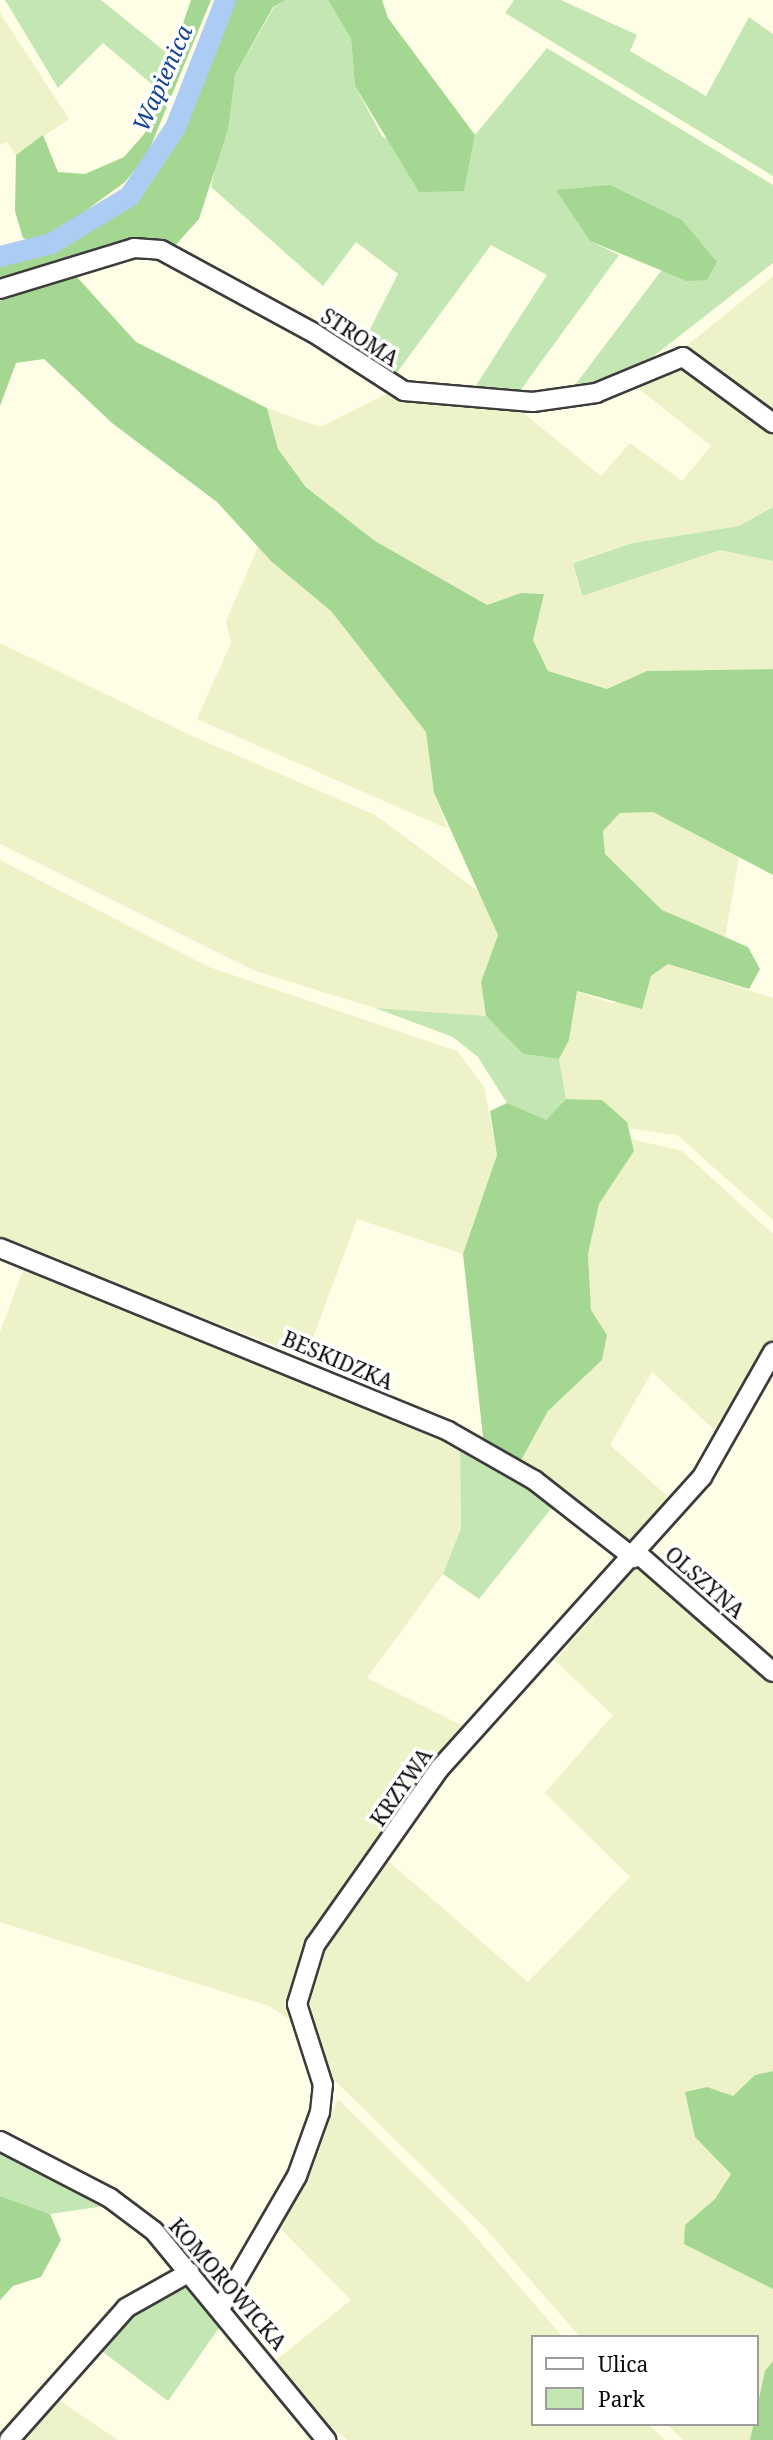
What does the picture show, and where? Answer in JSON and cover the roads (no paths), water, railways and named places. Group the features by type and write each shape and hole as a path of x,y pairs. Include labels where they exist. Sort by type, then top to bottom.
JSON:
{"street":[{"name":"STROMA","path":"0,289 134,248 161,250 314,333 404,391 533,402 596,393 683,357 773,423"},
{"name":"BESKIDZKA","path":"0,1248 448,1431 534,1480 636,1556"},
{"name":"KRZYWA","path":"221,2307 297,2176 320,2112 323,2085 297,2004 315,1945 440,1768 636,1556 702,1477 773,1352"},
{"name":"OLSZYNA","path":"636,1556 773,1672"},
{"name":"KOMOROWICKA","path":"0,2141 110,2198 154,2231 221,2307 326,2440"},
{"path":"9,2440 126,2308 190,2272"}],"waterway":[{"name":"Wapienica","path":"0,256 51,243 129,196 175,127 225,0"}]}
